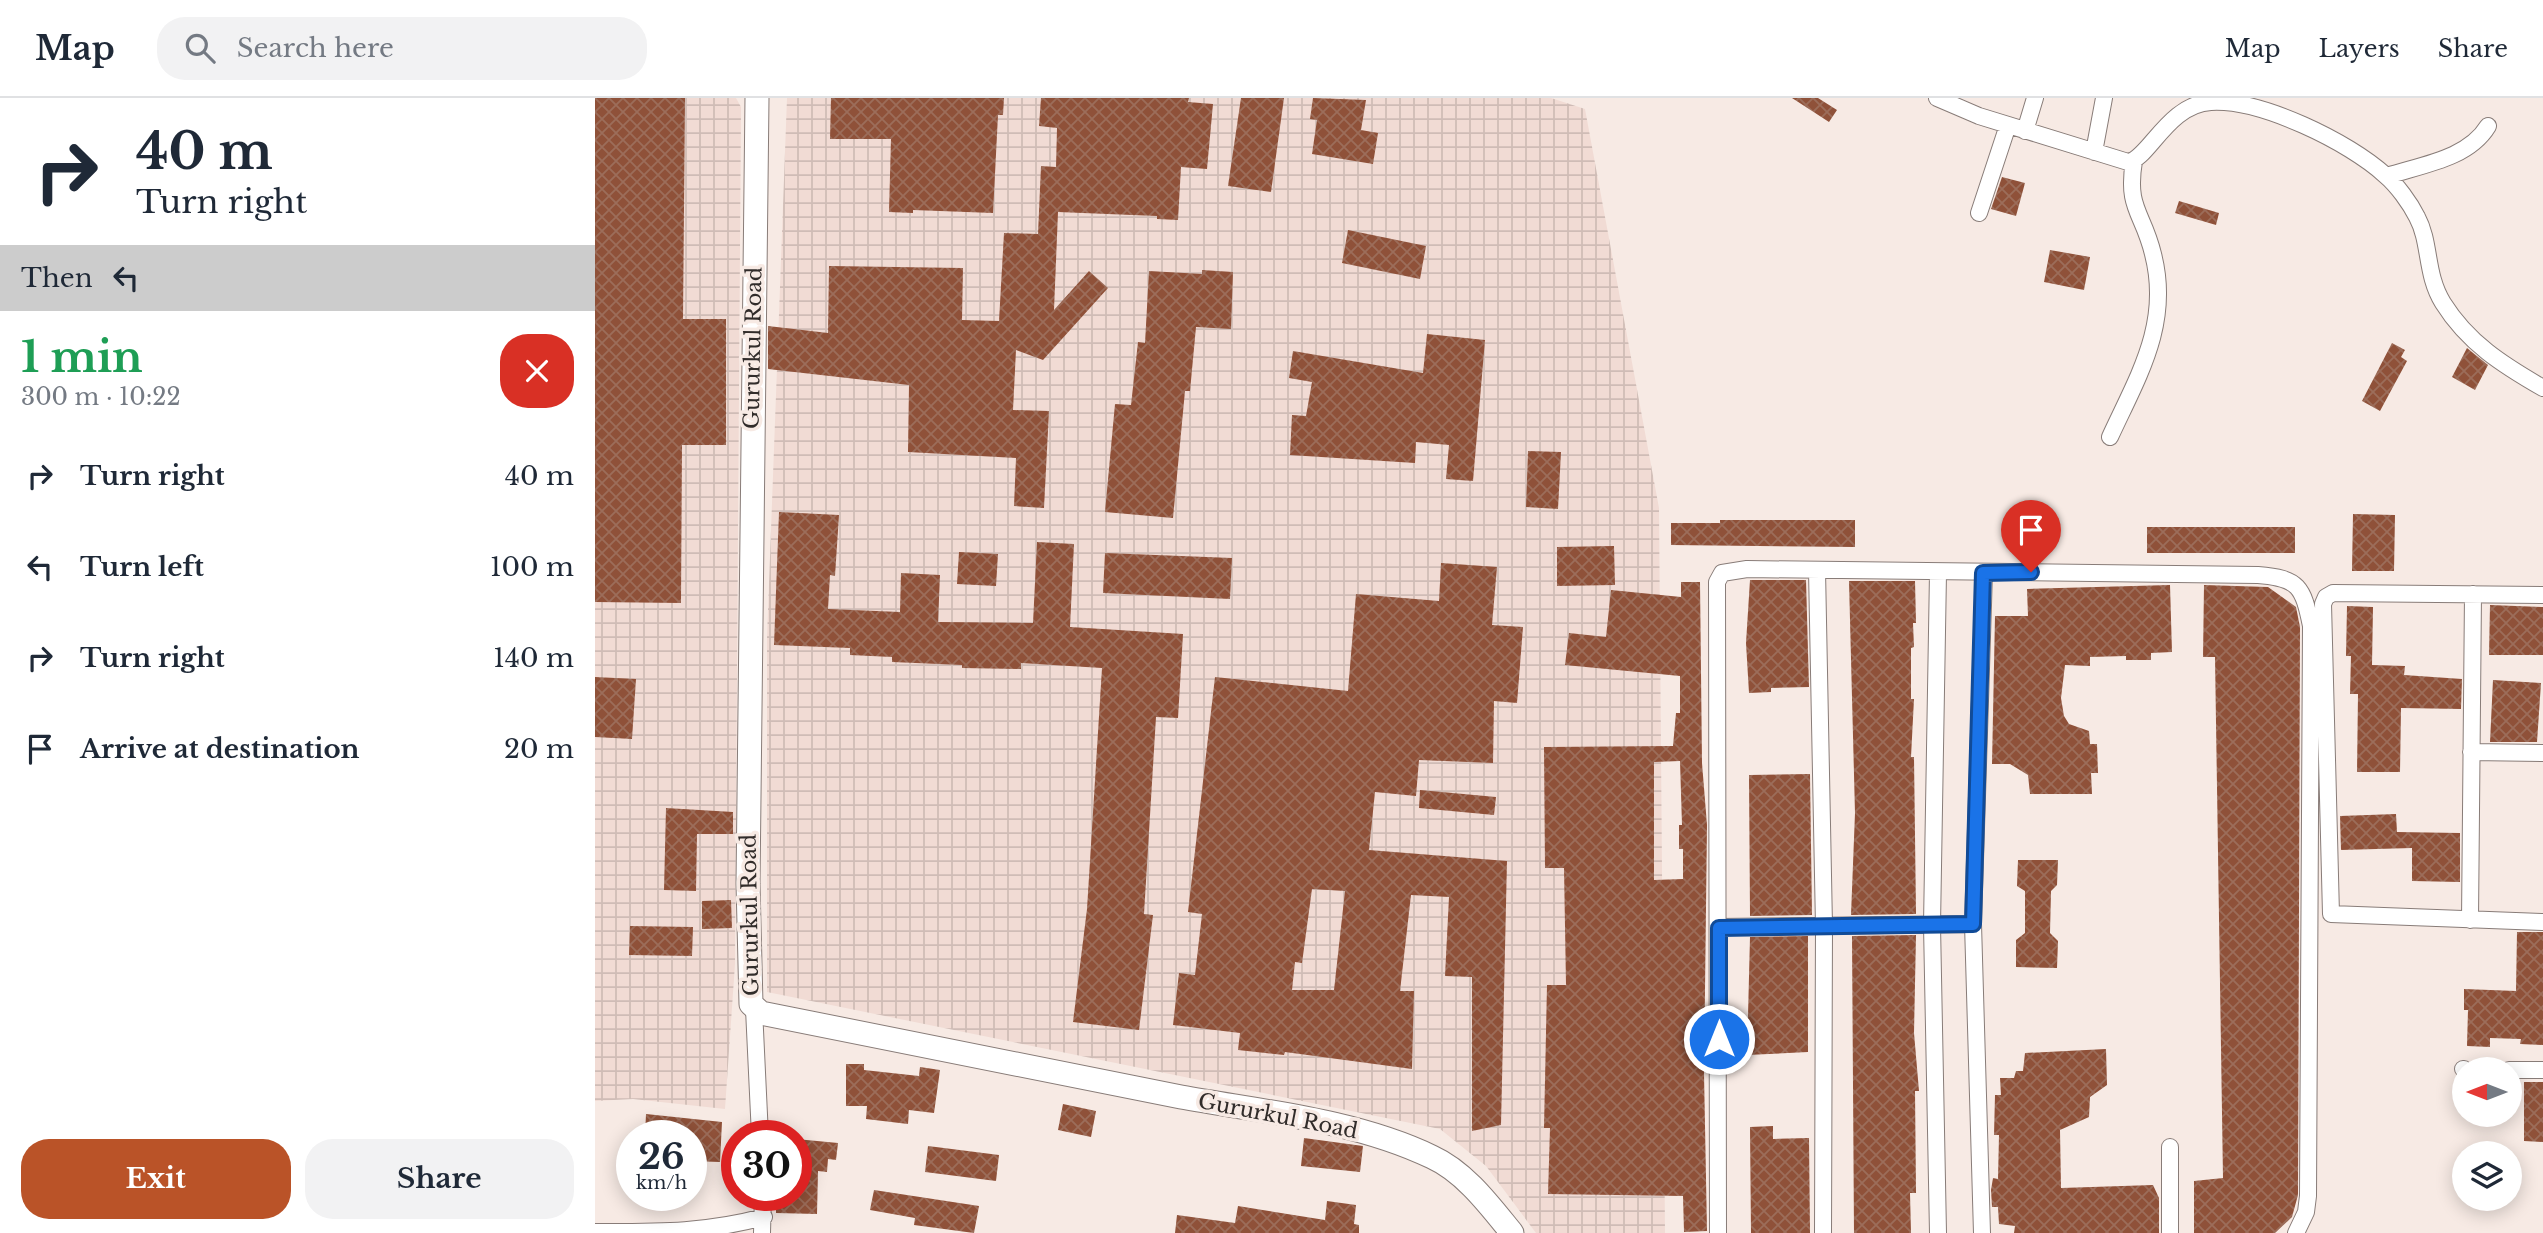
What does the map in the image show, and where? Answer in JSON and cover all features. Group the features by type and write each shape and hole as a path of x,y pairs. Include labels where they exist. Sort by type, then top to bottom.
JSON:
{"street":[{"name":"Gururkul Road","path":"757,98 748,884 749,996 754,1009 940,1051 1328,1123 1396,1142 1448,1166 1468,1183 1512,1233"},
{"path":"1937,98 2025,131 2133,161"},
{"path":"2025,131 2035,98"},
{"path":"2094,152 2104,98"},
{"path":"2110,437 2152,344 2157,324 2157,280 2153,253 2130,194 2133,161 2175,117 2208,102 2251,107 2298,124 2349,148 2387,176 2418,218 2435,289 2451,315 2465,333 2493,357 2543,388"},
{"path":"1979,213 2008,125"},
{"path":"2387,176 2455,154 2473,145 2488,126"},
{"path":"1818,570 1824,926 1823,1233"},
{"path":"1718,1233 1717,582 1722,573 1727,571 1818,570 2267,575 2287,578 2297,585 2305,599 2311,626 2308,1196 2307,1212 2296,1233"},
{"path":"1937,1233 1933,925 1938,573"},
{"path":"1982,1233 1973,924 1983,573"},
{"path":"2543,595 2333,593 2326,597 2323,604 2330,912 2335,916 2543,922"},
{"path":"2470,920 2473,594"},
{"path":"2471,752 2543,753"},
{"path":"1719,928 1973,924"},
{"path":"754,1009 759,1120"},
{"path":"2522,1070 2543,1070"},
{"path":"2169,1233 2170,1147"},
{"path":"595,1232 697,1233 763,1225"}],"shaded area":[{"path":"595,98 736,98 741,107 735,964 725,1109 633,1099 595,1101"},
{"path":"787,98 1551,98 1585,109 1659,508 1665,1233 1536,1233 1486,1166 1440,1129 767,992 767,638"}],"building":[{"path":"595,98 685,98 683,319 726,319 726,445 682,445 681,603 595,602"},
{"path":"831,98 1004,98 1003,115 998,115 993,213 913,210 913,213 889,212 891,139 830,139"},
{"path":"1041,98 1189,98 1188,102 1213,104 1207,169 1181,167 1178,220 1157,219 1157,216 1058,212 1054,310 1089,271 1108,288 1043,360 1016,350 1013,410 1049,411 1044,508 1014,506 1016,458 908,452 909,385 768,369 768,326 828,333 829,266 963,268 962,320 999,321 1004,233 1038,234 1041,166 1056,167 1057,128 1039,126"},
{"path":"1241,98 1284,98 1271,192 1228,186"},
{"path":"1313,98 1366,100 1361,130 1378,133 1373,164 1312,154 1317,120 1310,119"},
{"path":"1792,98 1818,98 1837,110 1829,122"},
{"path":"2002,177 2025,183 2016,216 1991,209"},
{"path":"2179,201 2219,213 2216,225 2175,213"},
{"path":"1348,230 1426,246 1420,279 1342,263"},
{"path":"2050,250 2090,257 2084,290 2044,282"},
{"path":"1202,270 1233,272 1231,329 1196,327 1190,391 1185,391 1173,518 1105,512 1115,404 1131,405 1138,342 1145,343 1149,271 1202,274"},
{"path":"1427,334 1485,340 1473,481 1446,479 1449,445 1416,442 1415,463 1290,455 1292,415 1306,416 1312,382 1289,378 1293,351 1423,373"},
{"path":"2392,343 2405,350 2401,357 2407,361 2380,411 2362,401"},
{"path":"2467,348 2488,365 2475,390 2452,377"},
{"path":"1528,451 1561,452 1558,509 1526,507"},
{"path":"779,512 839,515 835,576 830,575 828,609 900,612 901,573 940,575 938,622 1033,623 1037,542 1074,544 1070,627 1183,634 1178,718 1156,717 1144,914 1153,915 1139,1030 1073,1022 1087,909 1102,668 1021,663 1021,669 962,668 962,665 892,662 892,657 850,655 850,648 774,645"},
{"path":"2353,514 2395,515 2394,571 2352,571"},
{"path":"1720,520 1855,520 1855,547 1671,545 1671,523 1720,523"},
{"path":"2147,527 2295,527 2295,553 2147,553"},
{"path":"1614,546 1615,585 1557,586 1557,547"},
{"path":"959,552 998,554 996,586 957,584"},
{"path":"1105,553 1232,558 1230,599 1103,593"},
{"path":"1441,563 1497,567 1492,625 1523,627 1517,703 1494,701 1493,763 1419,760 1416,796 1375,792 1369,850 1507,861 1501,1125 1472,1131 1472,977 1445,976 1449,897 1411,895 1400,991 1414,991 1412,1069 1285,1052 1284,1055 1238,1050 1240,1033 1173,1025 1179,973 1195,975 1202,914 1188,912 1215,677 1348,691 1356,594 1439,601","holes":["1312,889 1345,891 1334,990 1292,990 1295,962 1302,963"]},
{"path":"1750,580 1806,580 1809,687 1771,688 1771,692 1749,693 1746,643"},
{"path":"1849,581 1915,581 1916,623 1913,623 1914,647 1911,648 1911,699 1914,699 1911,757 1914,757 1916,914 1851,915 1855,813"},
{"path":"1681,582 1700,582 1702,763 1707,825 1704,1073 1707,1231 1684,1232 1683,1196 1548,1194 1550,1128 1544,1128 1547,985 1566,985 1564,868 1545,868 1544,747 1673,746 1676,713 1680,713 1680,676 1565,665 1569,633 1606,637 1611,590 1681,597","holes":["1680,761 1682,825 1679,825 1679,849 1683,849 1683,879 1654,880 1654,762"]},
{"path":"2170,585 2172,652 2151,653 2151,660 2126,660 2126,656 2090,657 2090,666 2065,665 2061,698 2064,716 2069,724 2089,731 2090,744 2097,744 2098,773 2091,773 2092,794 2030,794 2028,775 2010,764 1992,764 1995,616 2028,616 2027,589"},
{"path":"2204,585 2268,587 2296,607 2300,627 2298,1195 2292,1217 2275,1233 2194,1233 2194,1181 2223,1178 2215,657 2203,657"},
{"path":"2490,605 2543,607 2543,655 2489,655"},
{"path":"2347,606 2373,607 2372,665 2405,666 2404,675 2462,679 2461,709 2401,708 2400,772 2357,772 2358,694 2350,694 2351,656 2346,656"},
{"path":"595,677 636,679 632,739 595,737"},
{"path":"2493,680 2541,683 2537,742 2490,742"},
{"path":"1810,774 1812,915 1750,916 1749,775"},
{"path":"1420,790 1496,797 1494,815 1419,808"},
{"path":"666,808 733,812 733,834 697,834 696,891 664,890"},
{"path":"2396,814 2397,832 2460,833 2460,882 2412,881 2412,848 2341,850 2340,816"},
{"path":"2018,860 2058,860 2057,885 2051,891 2050,933 2058,941 2057,968 2016,967 2016,940 2025,933 2025,891 2017,886"},
{"path":"731,900 732,928 702,929 702,901"},
{"path":"630,926 693,927 692,956 629,955"},
{"path":"2517,932 2543,932 2543,1045 2520,1044 2521,1039 2490,1038 2490,1047 2467,1046 2468,1010 2464,1010 2464,989 2516,991"},
{"path":"1916,935 1914,1033 1919,1091 1915,1091 1916,1193 1910,1193 1911,1233 1854,1233 1852,936"},
{"path":"1808,936 1808,1052 1747,1055 1750,937"},
{"path":"2106,1049 2107,1085 2090,1097 2089,1117 2060,1130 2061,1188 2153,1185 2159,1198 2159,1233 2014,1233 2015,1226 1999,1224 1998,1207 1992,1207 1993,1178 1998,1179 1999,1135 1994,1135 1995,1095 2001,1095 2000,1078 2014,1078 2016,1071 2023,1071 2025,1053"},
{"path":"846,1064 864,1064 864,1070 919,1076 920,1067 940,1070 934,1113 909,1110 908,1124 866,1119 867,1106 846,1106"},
{"path":"2524,1082 2543,1082 2543,1142 2524,1141"},
{"path":"1063,1104 1096,1111 1091,1137 1058,1130"},
{"path":"646,1114 703,1120 646,1120"},
{"path":"707,1120 721,1122 720,1162 707,1162"},
{"path":"1773,1126 1773,1139 1809,1138 1810,1233 1751,1233 1750,1127"},
{"path":"1304,1138 1363,1146 1360,1172 1301,1166"},
{"path":"812,1141 838,1143 836,1160 828,1159 827,1172 818,1171 817,1214 776,1213 812,1211"},
{"path":"928,1146 999,1155 996,1181 925,1172"},
{"path":"874,1190 979,1206 974,1233 914,1225 915,1218 870,1210"},
{"path":"1327,1201 1356,1205 1354,1224 1359,1225 1359,1233 1175,1233 1177,1215 1235,1223 1238,1206 1325,1220"}],"route":[{"path":"1719,1039 1719,928 1973,924 1983,573 2031,572"}]}
